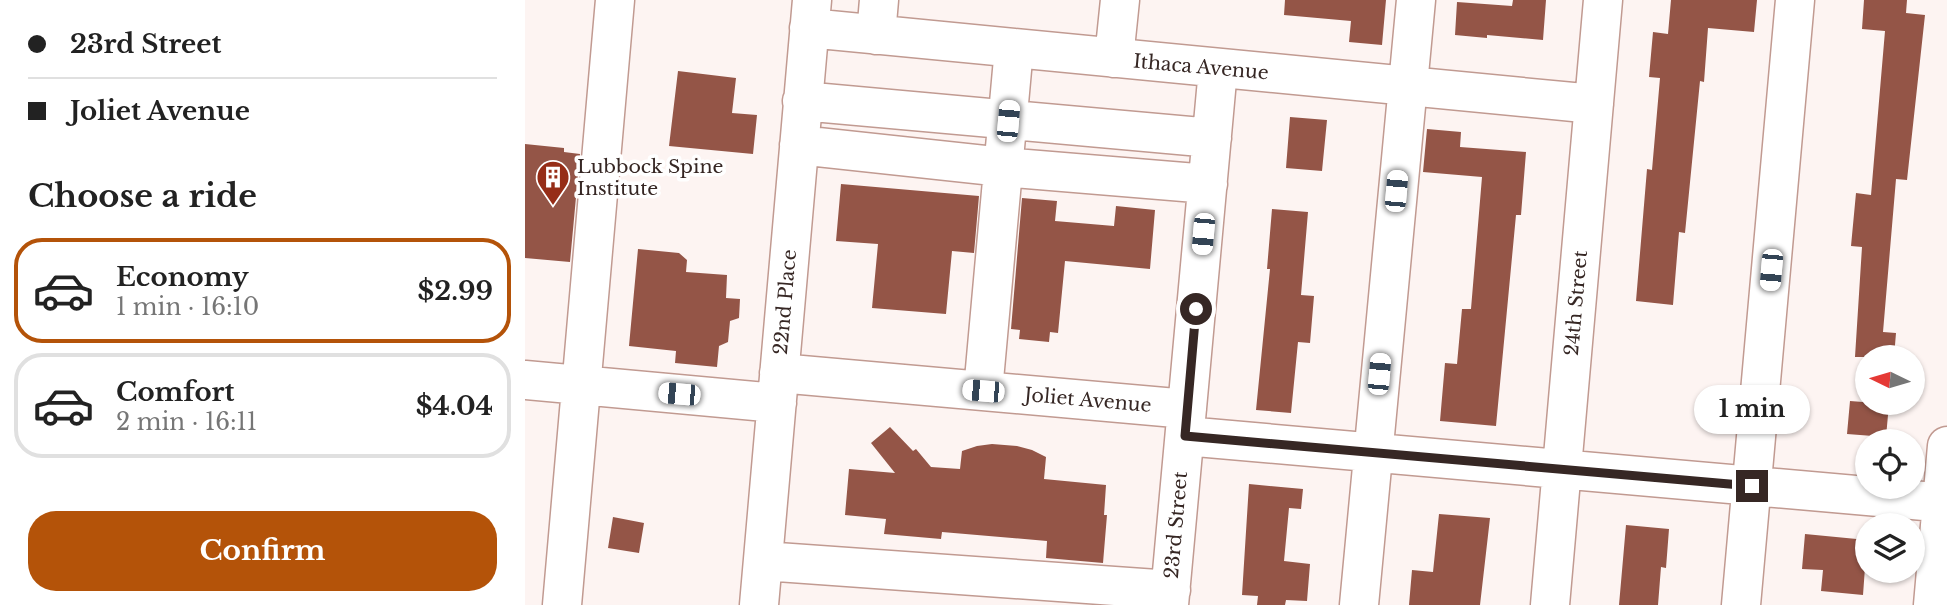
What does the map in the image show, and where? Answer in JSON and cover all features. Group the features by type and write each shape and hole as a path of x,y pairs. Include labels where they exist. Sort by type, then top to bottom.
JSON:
{"street":[{"path":"562,605 615,0"},
{"path":"1114,58 1120,0"},
{"path":"1359,605 1371,453 1416,0"},
{"name":"24th Street","path":"1550,605 1603,0"},
{"path":"1741,605 1795,0"},
{"name":"Ithaca Avenue","path":"810,14 877,18 1014,48 1594,104"},
{"name":"22nd Place","path":"759,605 810,14"},
{"path":"983,391 1014,48"},
{"name":"23rd Street","path":"1170,597 1218,69"},
{"path":"802,101 1212,138"},
{"path":"799,145 1003,167 1208,184"},
{"name":"Joliet Avenue","path":"525,380 581,385 983,391 1371,453 1945,503"},
{"path":"1933,605 1945,503 1947,446"},
{"path":"763,561 965,590 1170,597"}],"building":[{"path":"1285,0 1386,0 1382,45 1349,42 1351,21 1284,15"},
{"path":"1513,0 1546,0 1543,40 1455,35 1457,2 1512,6"},
{"path":"1671,0 1757,0 1754,32 1708,28 1685,233 1679,232 1673,305 1636,301 1647,169 1652,170 1660,78 1649,77 1653,32 1668,34"},
{"path":"1864,0 1907,0 1906,13 1925,15 1907,180 1896,179 1883,332 1896,333 1895,345 1856,345 1862,247 1851,246 1856,193 1871,195 1885,31 1862,29"},
{"path":"678,71 736,78 732,113 757,115 753,154 669,146"},
{"path":"1290,117 1327,120 1322,171 1286,168"},
{"path":"1427,129 1461,132 1460,147 1526,152 1521,215 1516,215 1496,426 1440,421 1445,363 1457,364 1462,309 1471,309 1482,177 1423,172"},
{"name":"Lubbock Spine Institute","path":"525,144 564,148 564,152 580,154 570,262 525,258"},
{"path":"841,184 979,196 974,253 952,251 946,314 872,308 878,244 836,241"},
{"path":"1022,198 1057,201 1055,221 1114,226 1116,206 1155,210 1150,269 1065,261 1058,333 1050,332 1049,342 1019,339 1020,330 1011,329"},
{"path":"1272,209 1308,212 1301,295 1314,296 1310,343 1298,342 1291,413 1256,410 1270,269 1267,269"},
{"path":"638,249 679,253 687,260 686,272 727,275 726,298 740,299 739,318 730,321 728,342 719,346 717,367 675,363 676,351 629,346"},
{"path":"1850,401 1855,401 1855,415 1888,415 1887,429 1855,429 1855,435 1847,434"},
{"path":"890,427 913,451 916,449 931,467 960,469 962,451 977,446 1017,446 1046,457 1044,479 1106,485 1104,515 1107,515 1103,563 1046,558 1047,541 942,532 941,539 884,534 886,519 845,515 849,469 895,473 871,443"},
{"path":"1249,484 1303,489 1301,509 1289,508 1284,561 1310,564 1307,601 1286,600 1285,605 1257,605 1258,596 1242,595"},
{"path":"1439,514 1490,518 1480,605 1409,605 1412,570 1433,572"},
{"path":"613,517 644,523 639,553 608,548"},
{"path":"1626,525 1669,529 1666,568 1661,567 1658,605 1619,605"},
{"path":"1805,534 1855,539 1855,583 1864,583 1863,595 1821,591 1823,570 1802,569"}],"place":[{"name":"Lubbock Spine Institute","path":"553,207"}],"route":[{"path":"1196,309 1185,436 1752,486"}]}
